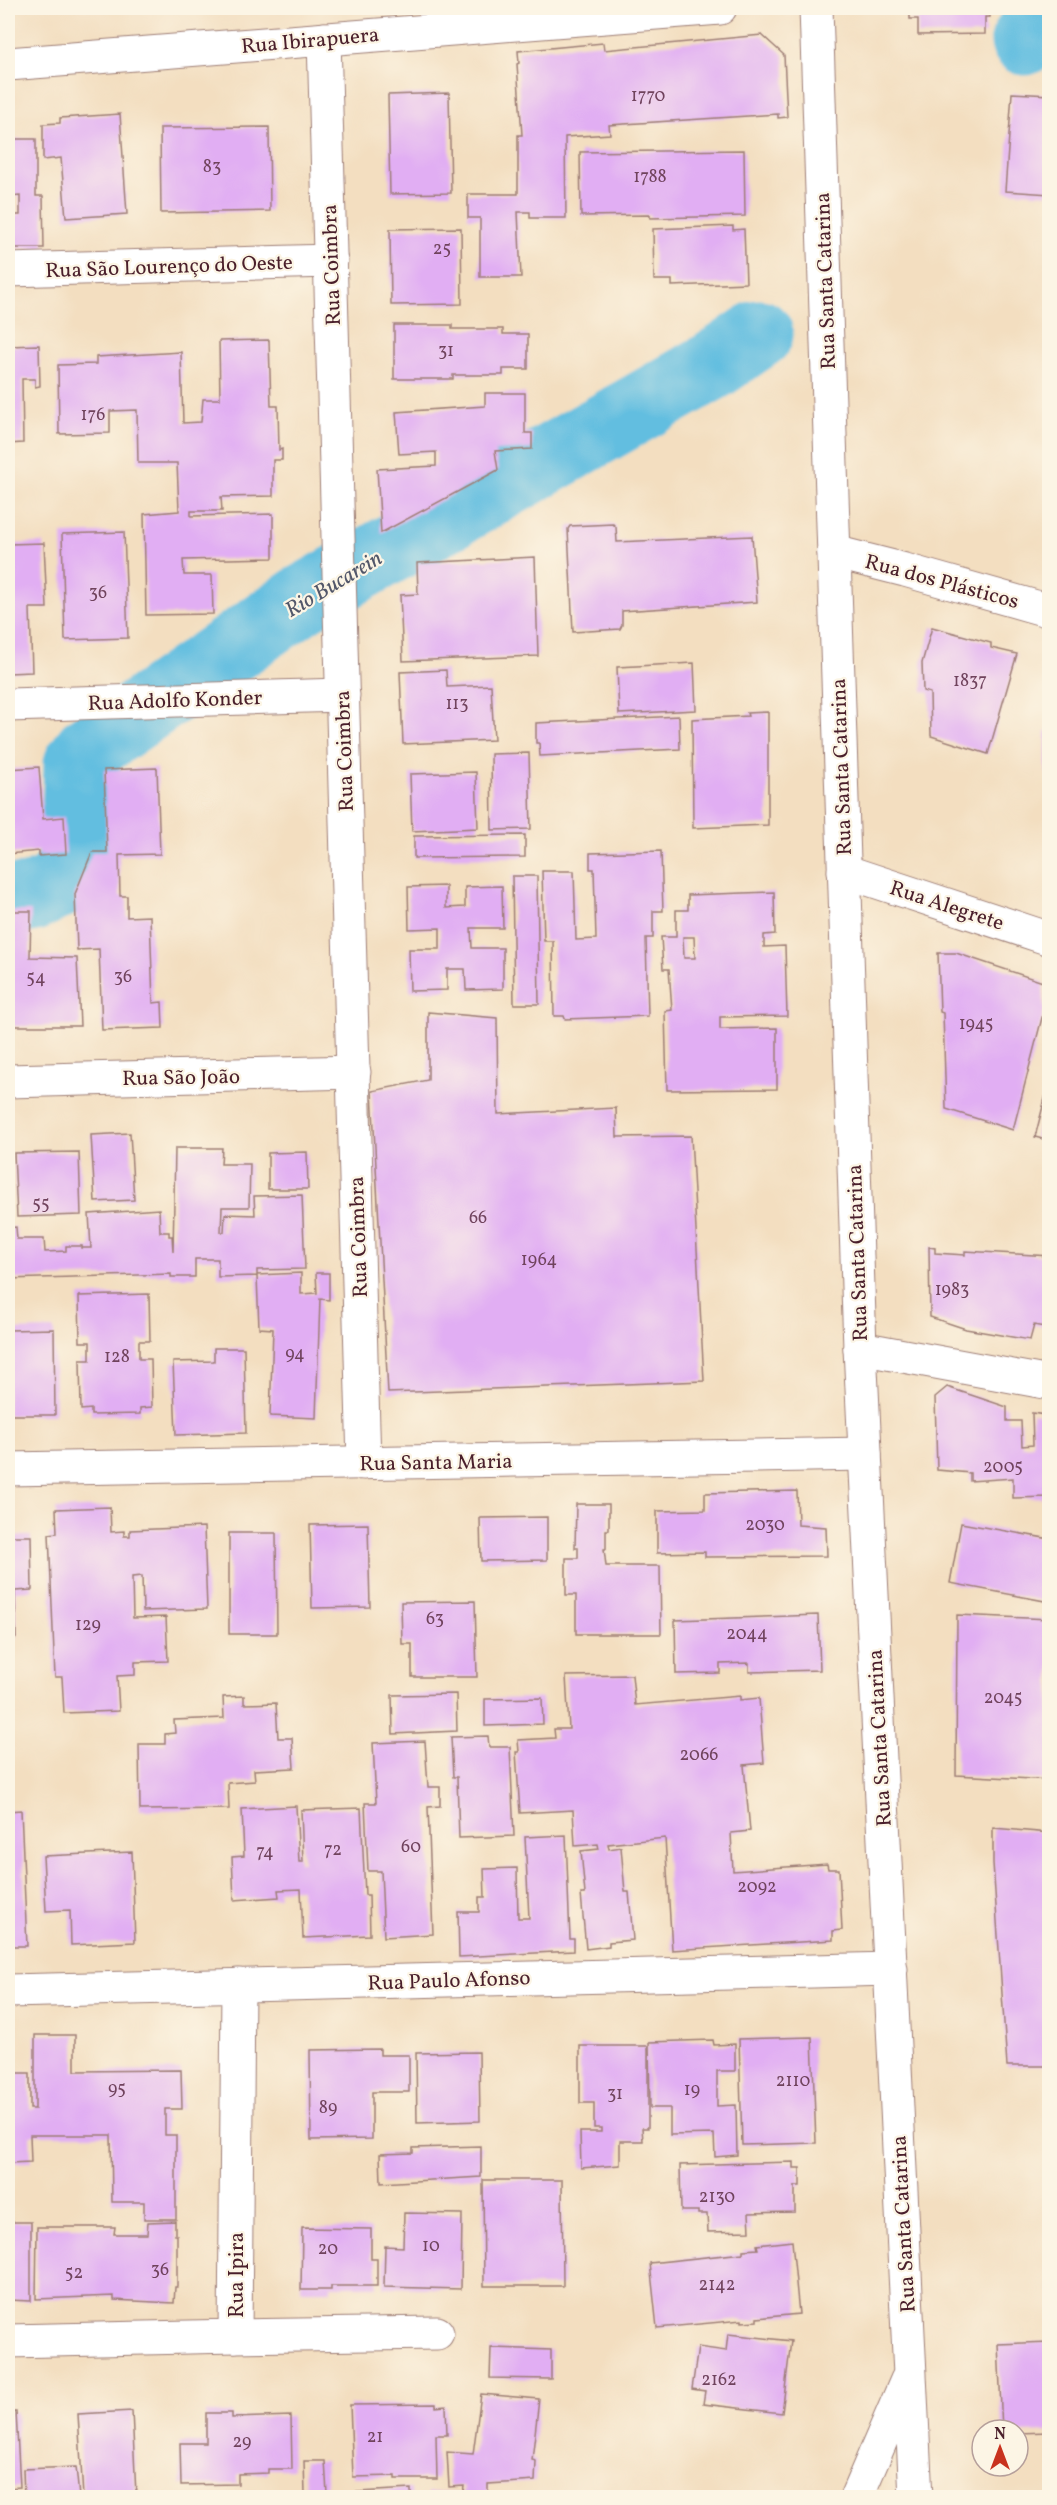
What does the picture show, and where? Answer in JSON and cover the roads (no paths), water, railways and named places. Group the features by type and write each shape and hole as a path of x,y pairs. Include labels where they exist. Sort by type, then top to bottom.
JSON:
{"street":[{"name":"Rua Ibirapuera","path":"8,64 720,8"},
{"name":"Rua Santa Catarina","path":"816,8 860,1348 916,2498"},
{"name":"Rua Coimbra","path":"324,39 364,1463"},
{"name":"Rua São Lourenço do Oeste","path":"8,270 331,261"},
{"name":"Rua dos Plásticos","path":"834,552 1050,611"},
{"name":"Rua Adolfo Konder","path":"8,705 343,695"},
{"name":"Rua Alegrete","path":"844,871 1050,939"},
{"name":"Rua São João","path":"8,1081 354,1072"},
{"path":"860,1348 1050,1383"},
{"name":"Rua Santa Maria","path":"8,1469 865,1454"},
{"name":"Rua Paulo Afonso","path":"8,1991 891,1969"},
{"name":"Rua Ipira","path":"8,2341 235,2336 238,1985"},
{"path":"235,2336 437,2333"},
{"path":"856,2498 910,2373"}],"waterway":[{"name":"Rio Bucarein","path":"1025,41 1044,8"},
{"name":"Rio Bucarein","path":"8,899 31,898 60,884 75,858 78,764 88,749 303,599 714,365 759,334"}]}
